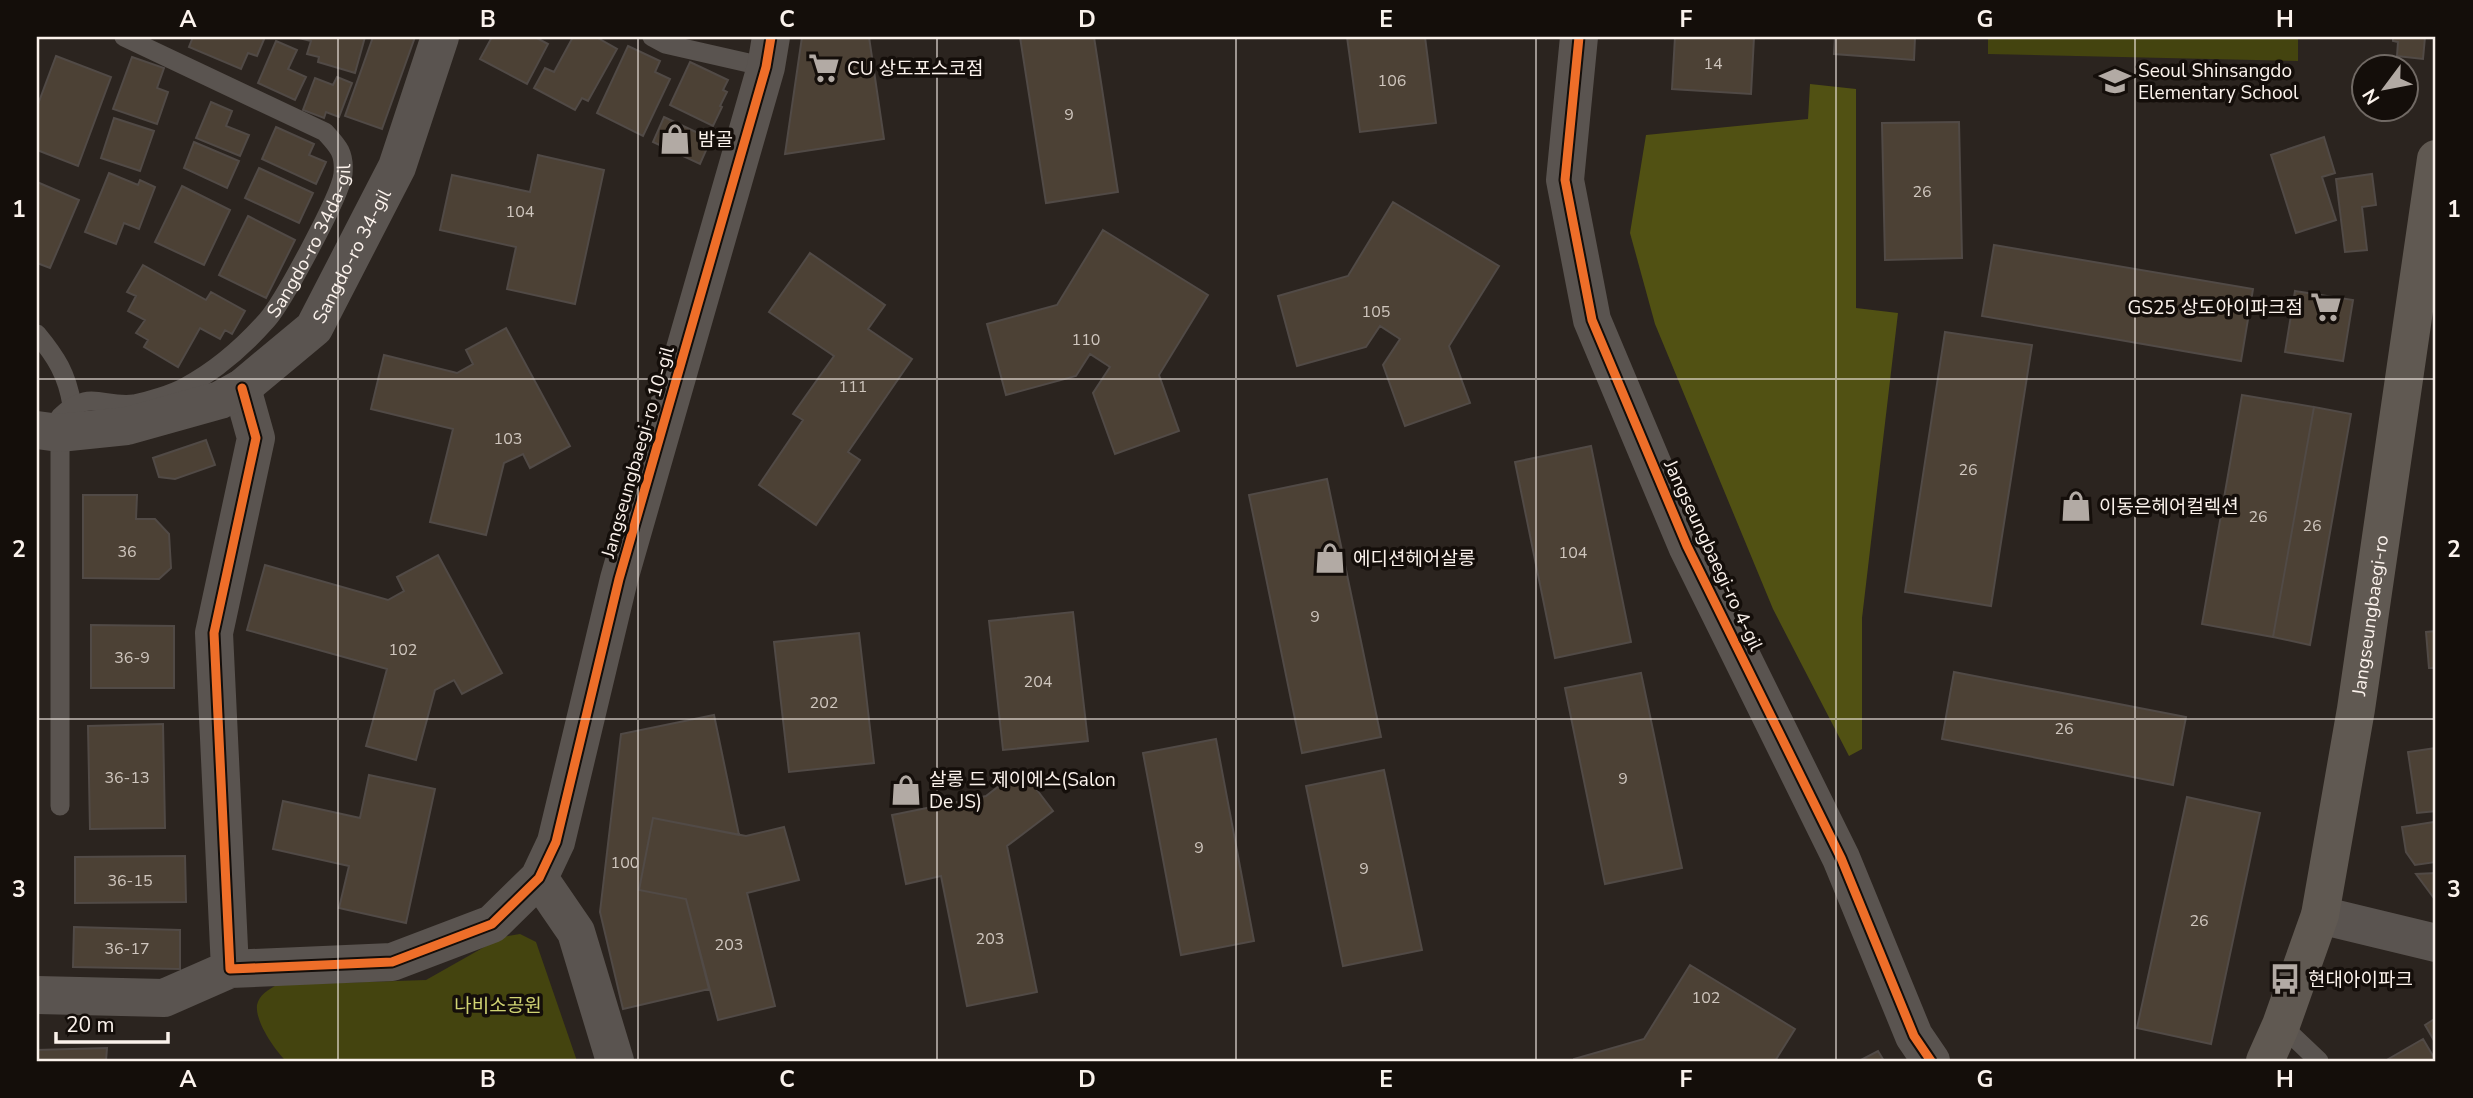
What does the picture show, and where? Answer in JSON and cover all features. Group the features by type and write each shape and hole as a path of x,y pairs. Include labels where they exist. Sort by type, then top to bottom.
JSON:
{"main road":[{"name":"Jangseungbaegi-ro","path":"2265,1061 2281,1025 2320,915 2357,709 2429,262 2436,159"}],"street":[{"name":"Sangdo-ro 34-gil","path":"56,423 127,426 219,400 242,388 314,328 397,167 440,37"},
{"name":"Jangseungbaegi-ro 4-gil","path":"1579,37 1565,180 1592,320 1687,547 1841,859 1913,1036 1931,1061"},
{"name":"Jangseungbaegi-ro 10-gil","path":"539,878 556,842 619,579 769,52"},
{"path":"230,969 214,633 256,439 242,388"},
{"path":"37,995 164,998 230,969 392,962 492,923 539,878 576,932 615,1061"},
{"path":"2320,915 2436,943"}],"lane":[{"name":"Sangdo-ro 34da-gil","path":"56,423 91,400 133,404 183,388 228,359 269,319 318,232 343,175 341,149 325,132 124,37"},
{"path":"652,37 665,44 769,52"},
{"path":"37,334 54,354 68,382 56,423 60,806"},
{"path":"2281,1025 2319,1061"}],"green space":[{"path":"1988,37 2298,37 2298,61 1988,54"},
{"name":"나비소공원","path":"520,934 536,942 577,1061 286,1061 271,1043 259,1019 258,1001 277,985 426,980 502,937"}],"shaded area":[{"path":"1810,84 1856,89 1856,308 1898,313 1862,618 1862,749 1849,756 1773,609 1655,324 1630,233 1646,135 1808,119"}],"building":[{"path":"193,37 265,37 257,56 248,53 241,69 189,47"},
{"path":"295,37 365,37 355,73 318,62 319,57 307,54 311,41"},
{"path":"373,37 415,37 382,129 345,116"},
{"path":"492,37 535,37 548,44 527,84 480,59"},
{"path":"573,37 596,37 617,49 588,101 582,98 575,110 534,88 545,68 554,72"},
{"path":"802,37 869,37 884,139 785,154"},
{"path":"1020,37 1094,37 1118,192 1046,203"},
{"path":"1347,37 1425,37 1436,123 1360,132"},
{"path":"1675,37 1754,37 1751,94 1672,89"},
{"path":"1835,37 1915,37 1914,60 1834,54"},
{"path":"2393,37 2425,37 2423,59 2420,59 2420,52 2397,52 2398,42 2393,41"},
{"path":"276,41 297,50 288,69 306,77 295,100 258,83"},
{"path":"628,46 660,61 655,72 670,79 643,136 597,113"},
{"path":"56,56 111,77 78,166 37,150 37,107"},
{"path":"132,57 164,68 157,88 168,92 157,124 113,109"},
{"path":"690,62 728,80 723,90 727,92 713,126 670,105"},
{"path":"337,77 352,83 339,117 326,112 324,118 303,110 315,78 333,85"},
{"path":"211,102 232,111 226,126 249,135 240,156 196,138"},
{"path":"664,117 711,139 700,164 653,142"},
{"path":"114,118 154,131 140,171 101,158"},
{"path":"1959,122 1962,258 1885,260 1882,123"},
{"path":"276,127 314,144 309,155 326,162 316,184 262,159"},
{"path":"2324,137 2335,173 2322,177 2336,220 2296,233 2271,155"},
{"path":"194,142 239,161 227,188 184,168"},
{"path":"538,155 604,170 575,304 507,289 516,247 440,230 452,175 530,192"},
{"path":"259,168 313,193 299,223 245,198"},
{"path":"109,173 138,185 140,180 155,187 139,229 124,223 116,244 85,232"},
{"path":"2372,174 2376,205 2362,207 2367,250 2345,252 2336,179"},
{"path":"37,182 79,200 50,268 37,263"},
{"path":"182,186 230,210 204,265 155,242"},
{"path":"1393,202 1499,266 1449,346 1470,403 1405,426 1383,365 1400,339 1380,326 1366,347 1297,366 1278,296 1348,276"},
{"path":"248,216 295,240 266,298 219,275"},
{"path":"1103,230 1208,295 1159,375 1179,431 1115,454 1093,393 1110,367 1090,354 1076,376 1006,395 987,324 1057,305"},
{"path":"1994,245 2253,289 2241,361 1982,316"},
{"path":"810,253 885,305 868,329 912,359 848,452 860,460 816,525 759,485 803,420 793,414 834,356 769,312"},
{"path":"143,265 206,300 211,292 245,311 232,334 225,330 220,339 200,328 178,367 144,347 148,340 136,333 145,320 128,311 136,296 127,292"},
{"path":"2295,291 2353,300 2343,361 2285,352"},
{"path":"506,328 570,446 530,468 523,454 504,463 486,535 430,522 453,429 371,409 384,355 457,373 473,364 466,350"},
{"path":"1945,332 2032,345 1991,606 1905,592"},
{"path":"2242,395 2314,407 2273,637 2202,624"},
{"path":"2314,407 2351,414 2310,645 2273,637"},
{"path":"206,440 215,465 175,479 159,477 153,458"},
{"path":"1591,446 1631,642 1555,658 1515,462"},
{"path":"1327,479 1381,737 1302,753 1249,495"},
{"path":"83,495 137,495 136,519 155,519 169,534 171,568 159,579 83,578"},
{"path":"438,555 502,673 462,694 454,680 435,690 416,760 366,746 387,669 247,630 265,565 388,600 404,591 397,577"},
{"path":"1073,612 1088,741 1003,750 989,621"},
{"path":"91,625 174,626 174,688 91,688"},
{"path":"2436,631 2436,668 2429,668 2426,632"},
{"path":"859,633 874,763 789,772 774,642"},
{"path":"1954,672 2186,717 2173,785 1942,739"},
{"path":"1641,673 1682,868 1605,884 1565,688"},
{"path":"714,715 739,835 653,818 639,890 686,899 709,989 623,1009 600,912 621,734"},
{"path":"163,724 165,828 90,829 88,726"},
{"path":"1216,739 1254,941 1181,955 1143,753"},
{"path":"2436,748 2436,811 2417,813 2408,752"},
{"path":"1021,769 1053,811 1007,846 1037,992 967,1006 941,876 906,884 892,815 986,796"},
{"path":"1384,770 1422,950 1343,966 1306,786"},
{"path":"369,775 435,789 406,923 339,908 349,866 273,849 283,801 360,818"},
{"path":"2187,797 2260,813 2211,1044 2137,1028"},
{"path":"653,818 746,836 784,827 799,880 747,893 775,1006 718,1020 686,899 639,890"},
{"path":"2434,822 2436,862 2415,865 2406,852 2402,827"},
{"path":"185,856 186,902 75,903 75,857"},
{"path":"2436,873 2436,901 2416,874"},
{"path":"74,927 180,930 180,969 73,967"},
{"path":"1690,965 1795,1029 1775,1061 1574,1061 1644,1039"},
{"path":"2436,1018 2436,1044 2425,1025"},
{"path":"2423,1039 2436,1061 2385,1061"},
{"path":"107,1048 106,1061 37,1061 37,1050"},
{"path":"1878,1051 1884,1061 1859,1061"}],"cycle path":[{"path":"242,388 256,438 214,633 230,969 392,962 492,924 539,878 556,842 619,579 766,67 771,37"},
{"path":"1579,37 1565,180 1592,320 1687,546 1841,858 1914,1036 1931,1061"}],"place":[{"name":"CU 상도포스코점","path":"824,68"},
{"name":"Seoul Shinsangdo Elementary School","path":"2115,81"},
{"name":"밤골","path":"675,139"},
{"name":"GS25 상도아이파크점","path":"2326,307"},
{"name":"이동은헤어컬렉션","path":"2076,506"},
{"name":"에디션헤어살롱","path":"1330,558"},
{"name":"살롱 드 제이에스(Salon De JS)","path":"906,790"},
{"name":"현대아이파크","path":"2285,979"}]}
